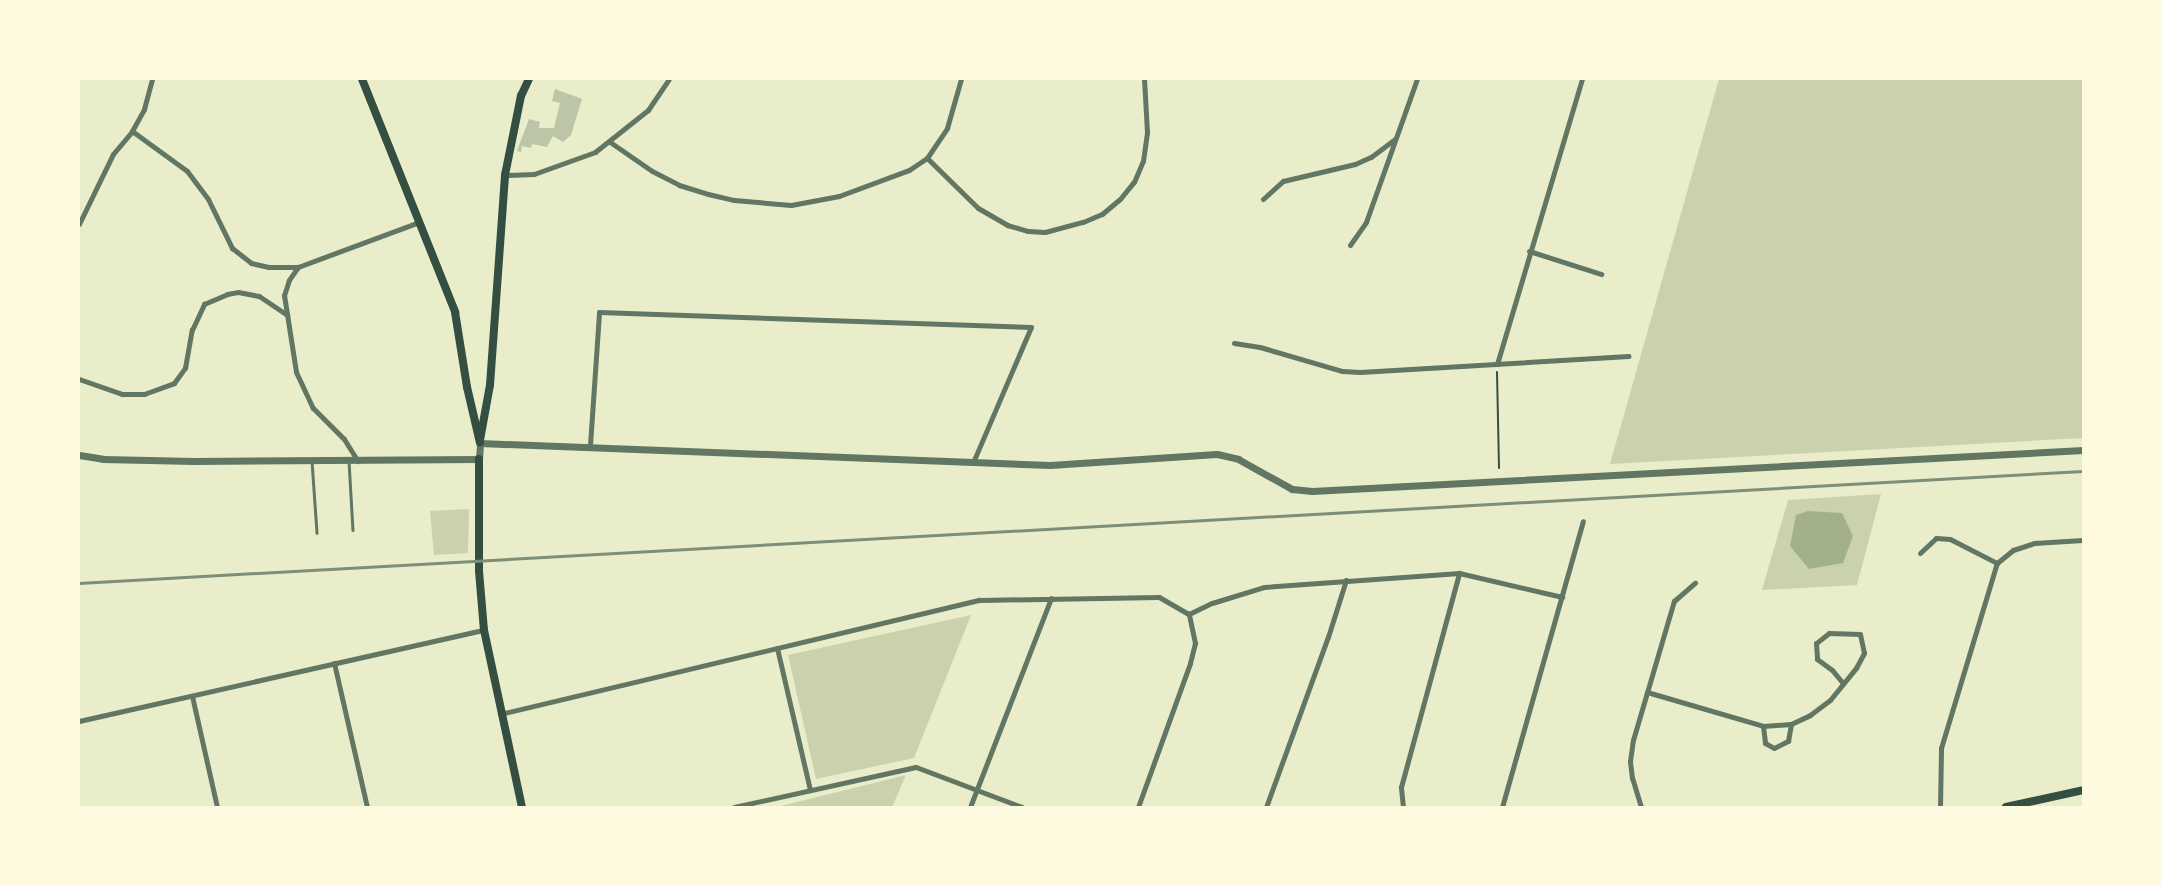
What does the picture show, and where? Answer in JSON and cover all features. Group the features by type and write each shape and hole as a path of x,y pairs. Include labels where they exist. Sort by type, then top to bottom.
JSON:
{"main road":[{"path":"362,79 455,312 467,387 480,443"},
{"path":"480,443 490,385 505,176 521,96 529,79"},
{"path":"479,459 479,559 484,630 522,807"},
{"path":"2006,807 2044,803 2083,790"}],"street":[{"path":"79,225 113,154 132,131 144,109 152,79"},
{"path":"505,176 556,168 595,152 648,110 669,79"},
{"path":"610,142 679,185 734,200 791,205 858,191 909,170 928,158 947,128 961,79"},
{"path":"928,158 978,208 1007,225 1045,232 1083,222 1102,214 1121,199 1133,183 1143,161 1147,132 1144,79"},
{"path":"1350,244 1366,222 1417,79"},
{"path":"1497,363 1582,79"},
{"path":"132,131 187,171 208,199 227,239 242,257 269,267 298,267 419,222"},
{"path":"1263,199 1283,181 1355,164 1371,157 1395,139"},
{"path":"1529,251 1601,274"},
{"path":"298,267 286,288 287,315 296,372 313,408 344,439 353,461"},
{"path":"79,379 122,394 144,394 174,383 185,368 192,330 204,304 227,295 238,292 259,296 287,315"},
{"path":"590,445 599,312 1031,327 973,462"},
{"path":"1234,343 1260,347 1342,371 1629,356"},
{"path":"79,455 103,459 479,459 480,443 590,445 1050,465 1217,453 1238,459 1292,489 1311,491 2083,450"},
{"path":"1502,807 1583,521"},
{"path":"1920,553 1937,538 1950,539 1997,563"},
{"path":"1940,807 1941,748 1997,563 2013,550 2034,543 2083,540"},
{"path":"1189,614 1212,603 1264,586 1459,572 1562,597"},
{"path":"1403,807 1401,787 1459,572"},
{"path":"1266,807 1328,638 1346,580"},
{"path":"1641,807 1630,761 1674,601 1695,583"},
{"path":"500,714 980,600 1159,597 1189,614 1195,643 1138,807"},
{"path":"970,807 1051,598"},
{"path":"79,721 484,630"},
{"path":"1647,692 1763,726 1791,724 1820,708 1843,683 1864,653 1860,634 1829,633 1816,643 1817,659 1843,683"},
{"path":"777,648 810,790"},
{"path":"334,663 367,807"},
{"path":"192,696 217,807"},
{"path":"1763,726 1765,743 1773,748 1788,741 1791,724"},
{"path":"734,807 916,767 1022,807"}],"lane":[{"path":"312,461 317,533"},
{"path":"353,461 353,530"}],"path":[{"path":"1497,363 1499,468"}],"shaded area":[{"path":"1719,79 2083,79 2083,438 1610,464"},
{"path":"1881,494 1857,585 1762,590 1788,500"},
{"path":"469,509 468,553 434,555 430,511"},
{"path":"1808,511 1842,513 1853,536 1843,563 1809,569 1790,546 1796,515"},
{"path":"971,615 914,758 816,779 788,655"},
{"path":"906,775 892,807 777,807"}],"building":[{"path":"555,89 582,99 571,135 563,142 553,136 547,147 532,144 531,148 522,146 521,152 517,151 529,119 540,122 539,128 554,128 560,103 552,101"}],"railway":[{"path":"79,583 2083,471"}]}
